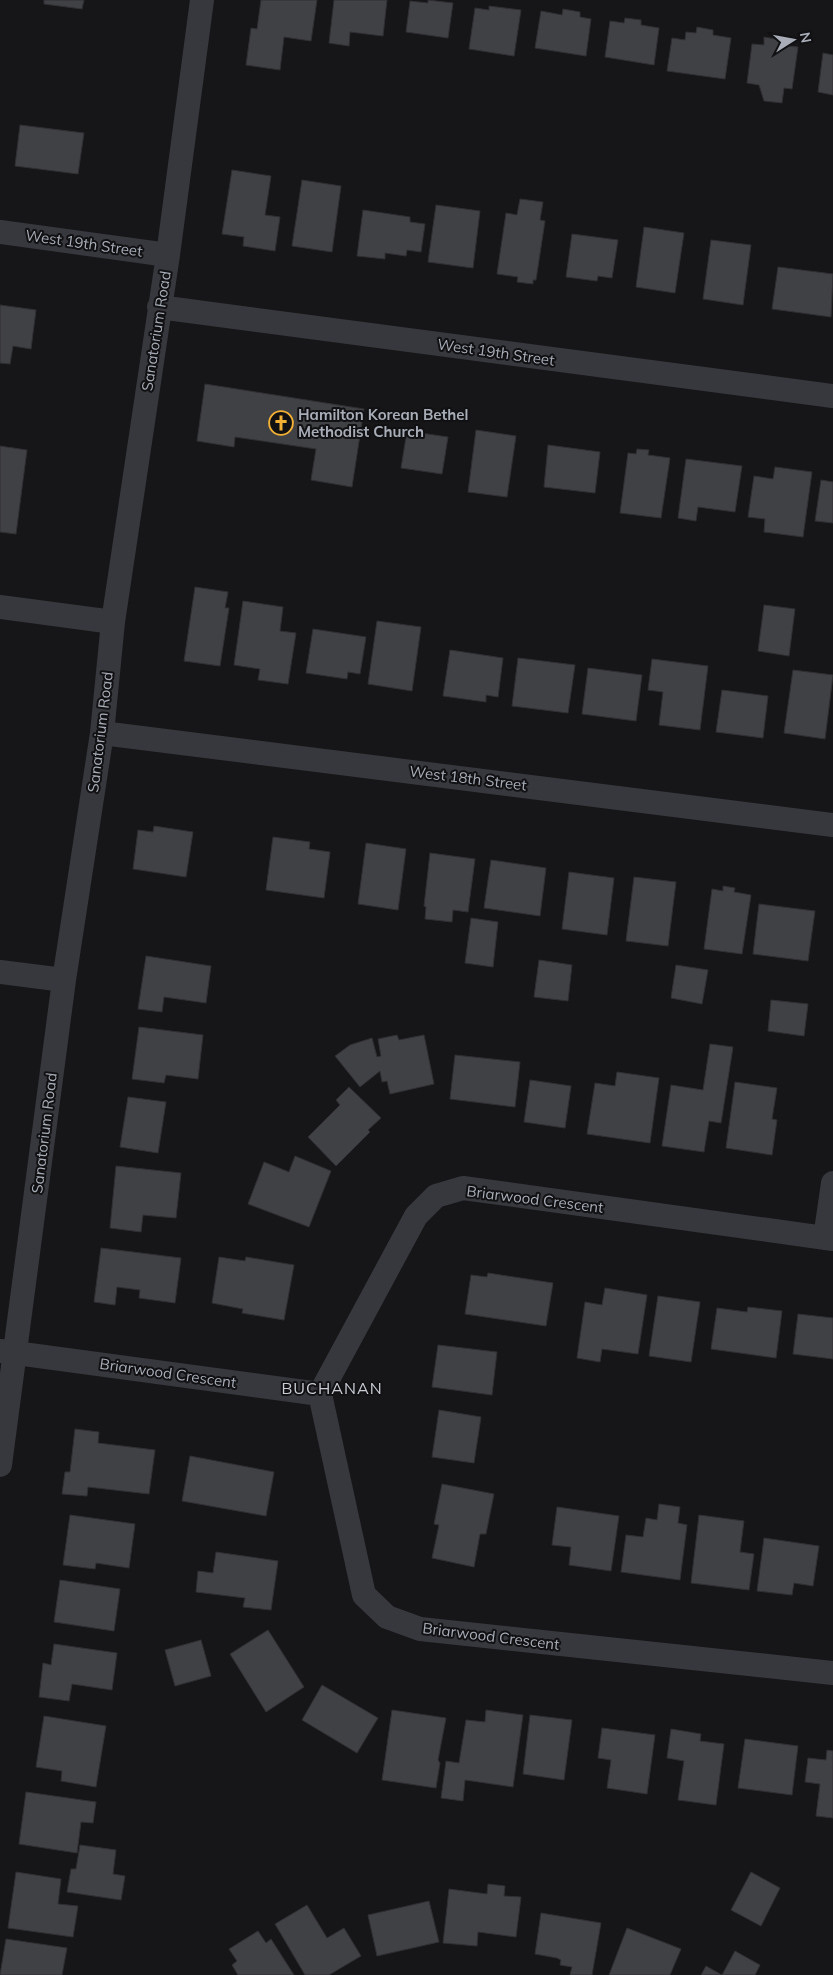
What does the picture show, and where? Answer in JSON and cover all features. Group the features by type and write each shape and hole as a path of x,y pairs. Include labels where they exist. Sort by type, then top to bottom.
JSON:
{"street":[{"name":"Sanatorium Road","path":"0,1465 8,1352 102,733 113,622 168,255 202,0"},
{"name":"West 19th Street","path":"0,232 168,255"},
{"name":"West 19th Street","path":"159,307 833,396"},
{"path":"0,607 113,622"},
{"name":"West 18th Street","path":"102,733 833,825"},
{"path":"0,972 64,980"},
{"path":"829,1239 833,1183"},
{"name":"Briarwood Crescent","path":"829,1239 463,1188 436,1196 416,1216 320,1394 364,1595 387,1618 420,1629 833,1673"},
{"name":"Briarwood Crescent","path":"8,1352 320,1394"}],"building":[{"path":"44,0 84,0 82,9 44,4"},
{"path":"261,0 317,0 311,41 284,37 280,70 246,65 251,28 257,29"},
{"path":"334,0 387,0 383,36 350,32 349,46 329,43"},
{"path":"428,0 453,3 448,38 406,32 410,1 428,3"},
{"path":"489,6 521,10 514,56 469,49 475,8 489,10"},
{"path":"563,9 580,12 580,17 591,19 586,56 535,48 541,11 562,15"},
{"path":"625,18 641,20 641,25 659,28 654,65 605,57 610,21 624,23"},
{"path":"697,27 713,30 713,35 731,38 725,79 667,71 672,38 685,40 686,32 696,33"},
{"path":"764,37 781,40 779,45 798,47 792,89 784,88 782,103 764,101 759,85 747,83 752,44 764,45"},
{"path":"823,53 833,55 833,95 818,92"},
{"path":"20,125 84,133 78,174 15,166"},
{"path":"232,170 271,176 265,215 280,217 275,251 243,246 244,237 222,234"},
{"path":"302,180 341,186 332,252 292,246"},
{"path":"520,199 543,202 540,220 545,221 536,280 533,280 533,284 517,282 518,277 497,274 506,213 517,215"},
{"path":"436,205 480,211 473,268 428,262"},
{"path":"363,210 410,217 410,222 425,224 421,252 407,250 406,256 385,253 385,259 357,256"},
{"path":"644,227 684,233 675,293 636,287"},
{"path":"572,234 618,240 612,278 598,276 597,281 566,277"},
{"path":"711,240 751,245 743,305 703,299"},
{"path":"778,267 833,274 831,317 772,309"},
{"path":"0,305 36,310 31,349 13,346 10,364 0,363"},
{"name":"Hamilton Korean Bethel Methodist Church","path":"205,384 364,409 352,487 311,480 316,449 235,437 234,447 197,441"},
{"path":"476,430 516,436 507,497 468,492"},
{"path":"407,431 448,437 442,474 401,468"},
{"path":"548,445 600,452 595,493 544,487"},
{"path":"0,446 27,450 16,534 0,532"},
{"path":"637,449 649,450 648,455 670,458 661,518 620,513 628,453 636,454"},
{"path":"686,459 742,466 735,512 698,507 696,521 678,518"},
{"path":"775,467 812,472 803,537 764,532 765,519 748,517 754,476 773,479"},
{"path":"821,480 833,482 833,523 815,521"},
{"path":"195,587 228,592 225,608 229,608 220,666 184,661"},
{"path":"243,601 283,607 280,631 296,633 288,684 258,680 260,669 234,665"},
{"path":"764,605 795,609 789,656 758,651"},
{"path":"377,621 421,627 412,691 368,684"},
{"path":"313,629 366,637 360,674 348,672 347,679 306,673"},
{"path":"450,650 503,658 498,697 486,695 486,702 443,696"},
{"path":"518,658 575,665 568,713 512,706"},
{"path":"652,659 708,666 700,730 659,725 663,692 648,690"},
{"path":"588,668 642,675 636,721 582,714"},
{"path":"793,670 833,675 825,739 784,733"},
{"path":"722,690 768,696 763,738 716,732"},
{"path":"154,826 193,832 186,877 133,869 138,830 153,832"},
{"path":"273,837 310,842 309,849 330,852 324,898 266,890"},
{"path":"366,843 406,849 398,910 358,904"},
{"path":"430,853 475,859 468,912 453,910 452,922 425,919 426,907 424,906"},
{"path":"491,860 546,868 540,916 484,908"},
{"path":"569,872 614,878 607,935 562,929"},
{"path":"634,877 676,882 668,946 626,941"},
{"path":"723,886 735,888 734,892 751,895 742,954 704,949 712,889 723,891"},
{"path":"759,904 815,911 808,961 753,954"},
{"path":"471,918 498,922 493,967 465,963"},
{"path":"146,956 211,966 206,1003 164,997 162,1012 138,1009"},
{"path":"539,960 572,965 568,1001 534,997"},
{"path":"676,965 708,970 702,1004 671,998"},
{"path":"771,1000 808,1004 804,1036 768,1031"},
{"path":"139,1027 203,1035 198,1079 166,1075 164,1083 132,1079"},
{"path":"397,1035 399,1040 424,1035 434,1084 390,1094 387,1081 382,1082 380,1071 360,1087 335,1056 350,1045 372,1038 377,1057 381,1056 378,1039"},
{"path":"710,1044 733,1047 721,1123 709,1121 704,1152 662,1146 671,1085 703,1090"},
{"path":"455,1055 520,1062 515,1107 450,1099"},
{"path":"617,1072 659,1078 650,1143 587,1134 595,1083 615,1086"},
{"path":"530,1080 571,1086 565,1128 524,1122"},
{"path":"735,1082 777,1088 772,1119 777,1120 772,1155 726,1148"},
{"path":"349,1087 381,1118 368,1130 370,1132 336,1166 308,1137 340,1105 336,1100"},
{"path":"128,1097 166,1102 158,1153 120,1147"},
{"path":"295,1156 331,1171 309,1227 248,1204 264,1162 289,1172"},
{"path":"116,1166 181,1173 176,1218 143,1215 141,1232 110,1228"},
{"path":"101,1248 181,1258 175,1303 139,1298 140,1290 117,1287 115,1305 94,1302"},
{"path":"219,1257 245,1261 246,1257 294,1265 284,1320 242,1313 243,1309 212,1303"},
{"path":"488,1273 553,1283 546,1326 465,1314 471,1275 487,1277"},
{"path":"605,1288 647,1295 638,1354 602,1349 600,1362 577,1358 585,1302 602,1305"},
{"path":"658,1296 700,1302 691,1362 649,1356"},
{"path":"748,1307 782,1311 776,1358 711,1349 717,1308 747,1312"},
{"path":"798,1314 833,1318 833,1359 793,1354"},
{"path":"438,1345 497,1352 492,1395 432,1387"},
{"path":"439,1410 481,1417 474,1463 432,1457"},
{"path":"75,1429 99,1432 98,1443 155,1450 149,1494 88,1487 87,1496 62,1494 65,1472 70,1472"},
{"path":"190,1456 274,1472 266,1516 182,1501"},
{"path":"442,1484 494,1494 486,1534 480,1534 474,1567 432,1558 439,1525 434,1524"},
{"path":"659,1504 680,1507 678,1523 687,1525 680,1580 621,1572 626,1535 643,1537 646,1518 657,1520"},
{"path":"557,1507 619,1516 611,1571 569,1565 571,1547 552,1545"},
{"path":"70,1515 135,1524 129,1568 96,1563 95,1569 63,1565"},
{"path":"699,1515 744,1521 740,1552 754,1554 749,1590 691,1583"},
{"path":"764,1538 819,1546 813,1586 794,1583 792,1595 757,1591"},
{"path":"216,1552 278,1561 271,1610 243,1607 245,1598 196,1592 198,1571 213,1573"},
{"path":"60,1580 120,1589 114,1631 54,1622"},
{"path":"268,1630 304,1687 266,1712 230,1654"},
{"path":"201,1640 211,1676 175,1686 165,1650"},
{"path":"54,1644 117,1653 112,1690 72,1684 69,1701 39,1697 43,1663 51,1665"},
{"path":"322,1685 378,1718 357,1753 302,1720"},
{"path":"392,1710 446,1718 438,1760 440,1763 436,1788 382,1780"},
{"path":"486,1710 523,1715 513,1787 465,1780 463,1801 441,1798 446,1761 459,1763 466,1720 485,1722"},
{"path":"530,1715 572,1720 564,1780 523,1774"},
{"path":"44,1716 106,1726 96,1787 61,1781 62,1771 36,1767"},
{"path":"602,1728 655,1735 647,1794 607,1788 611,1760 598,1758"},
{"path":"671,1729 701,1734 700,1741 724,1744 716,1805 678,1800 684,1761 667,1758"},
{"path":"745,1739 798,1746 792,1795 738,1788"},
{"path":"827,1750 833,1751 833,1818 816,1816 820,1784 805,1782 808,1758 826,1760"},
{"path":"26,1792 96,1802 93,1823 81,1822 77,1853 19,1844"},
{"path":"80,1845 116,1850 113,1874 125,1876 121,1900 67,1892 71,1869 76,1869"},
{"path":"16,1872 61,1879 58,1904 78,1906 73,1937 8,1928"},
{"path":"751,1872 780,1888 761,1926 731,1910"},
{"path":"488,1884 505,1886 504,1896 521,1897 516,1937 478,1932 477,1946 443,1943 449,1889 487,1894"},
{"path":"429,1901 439,1942 377,1956 368,1915"},
{"path":"307,1905 327,1938 344,1928 361,1956 329,1975 305,1975 275,1924"},
{"path":"541,1913 601,1923 592,1975 570,1975 572,1967 560,1965 561,1960 535,1954"},
{"path":"627,1928 681,1949 670,1975 609,1975"},
{"path":"258,1931 266,1943 271,1939 294,1975 238,1975 232,1965 237,1961 229,1949"},
{"path":"6,1939 67,1948 62,1975 0,1975"},
{"path":"735,1951 760,1965 755,1975 722,1975"},
{"path":"706,1966 722,1975 701,1975"}],"place":[{"name":"Hamilton Korean Bethel Methodist Church","path":"281,423"}],"district":[{"name":"BUCHANAN","path":"332,1388"}]}
